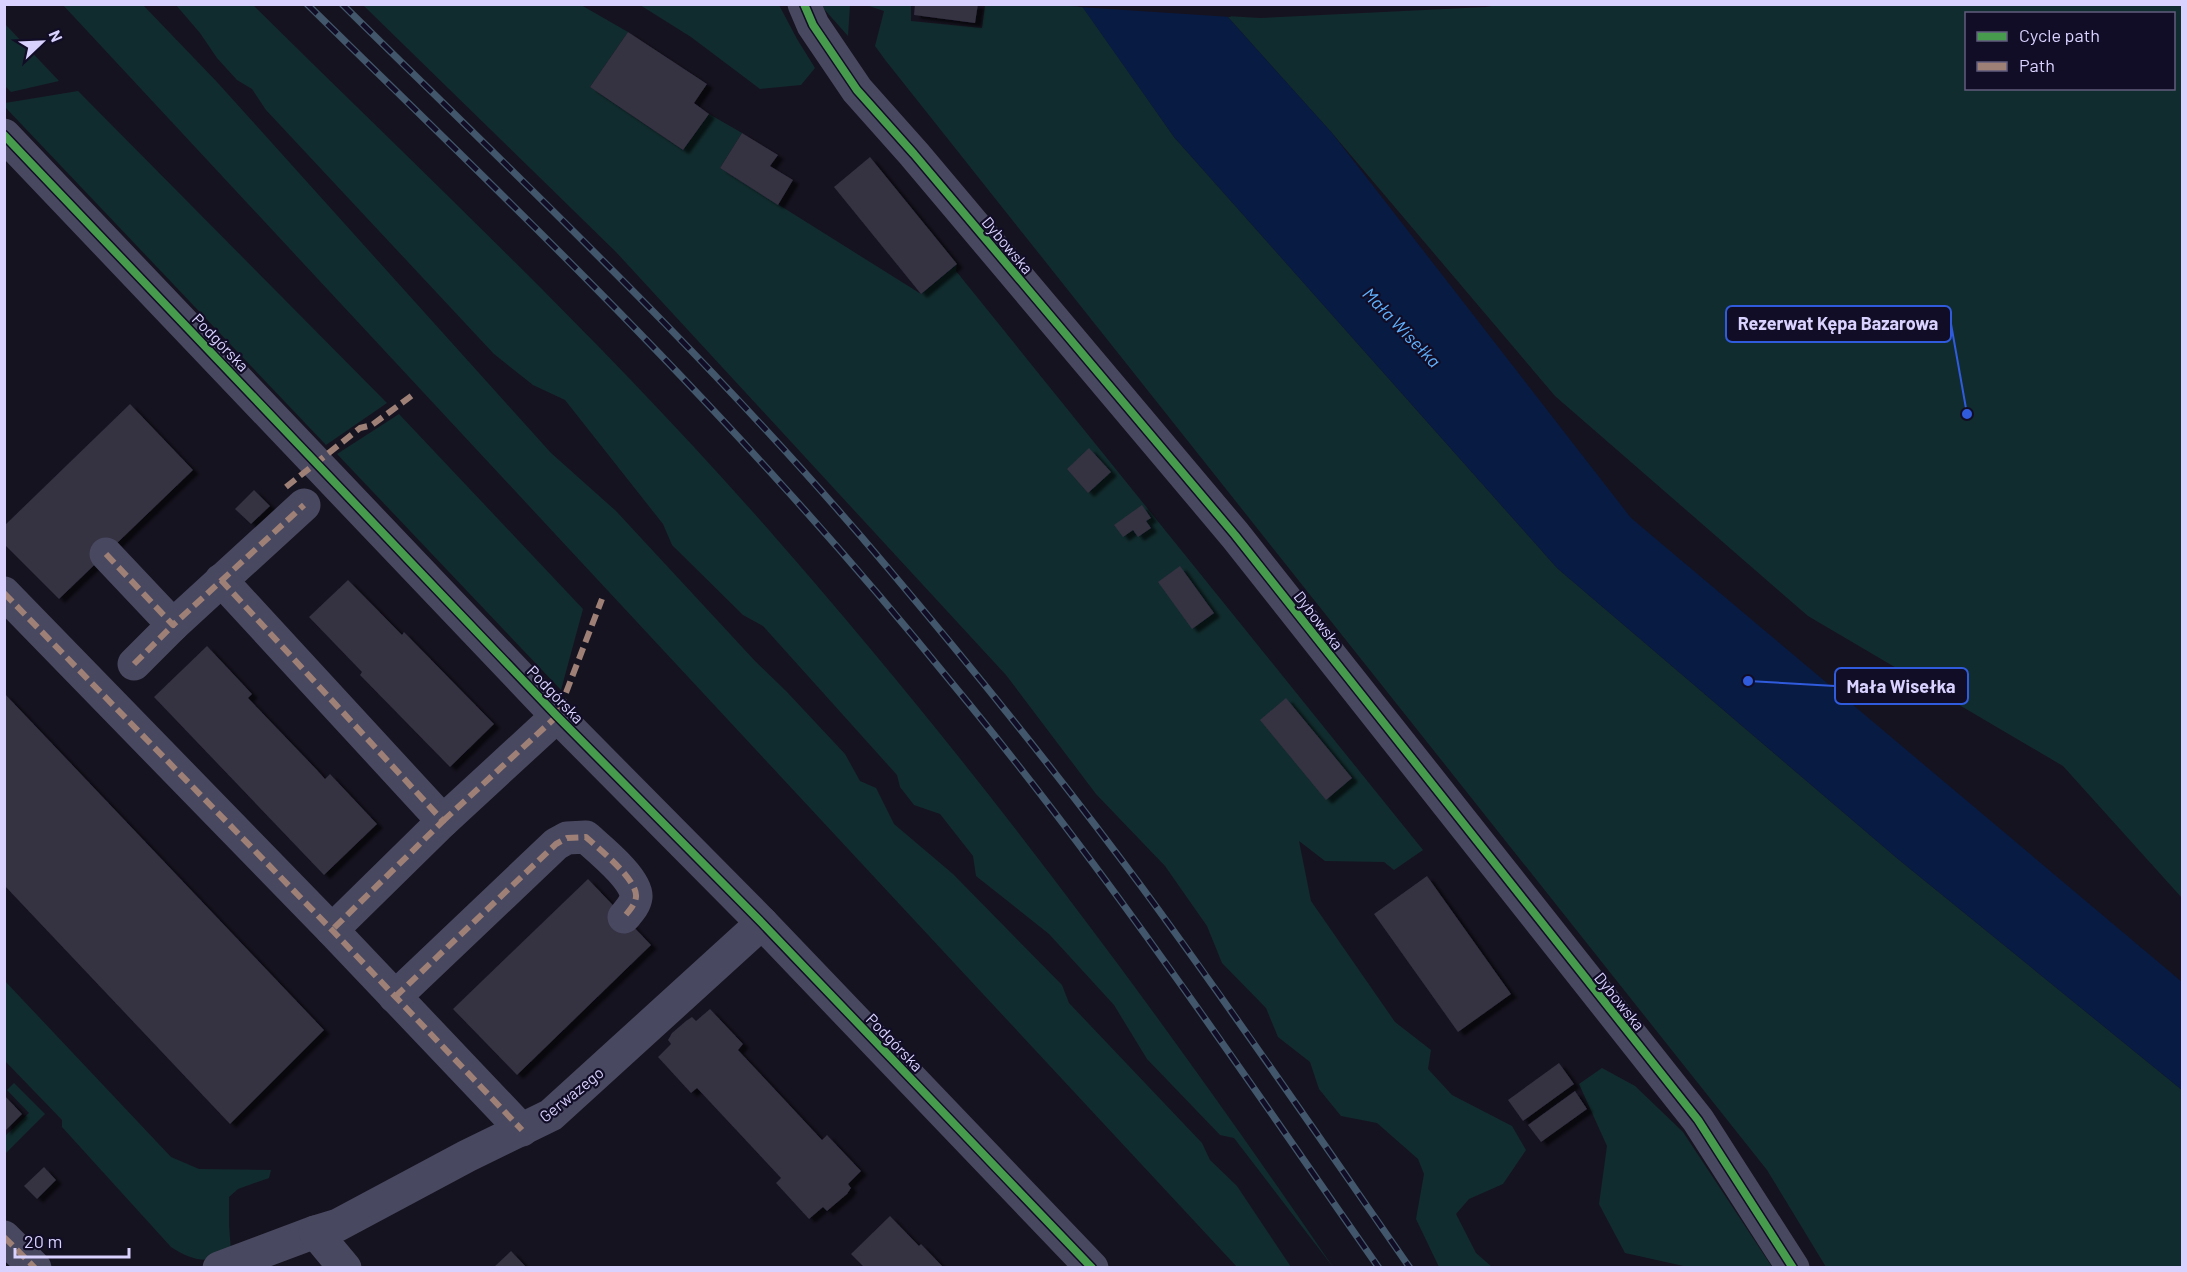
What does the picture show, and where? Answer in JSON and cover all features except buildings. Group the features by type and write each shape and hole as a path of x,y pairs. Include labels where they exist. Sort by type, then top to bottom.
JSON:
{"street":[{"name":"Dybowska","path":"804,4 813,25 857,90 1235,535 1698,1120 1793,1268"},
{"name":"Podgórska","path":"4,135 557,716 762,923 1092,1268"},
{"path":"134,664 172,625 304,505"},
{"path":"106,554 172,625"},
{"path":"221,580 443,822"},
{"path":"4,593 332,930 522,1130"},
{"path":"332,930 557,716"},
{"path":"394,997 555,844 567,838 586,837 627,876 637,896 632,909 624,917"},
{"name":"Gerwazego","path":"219,1268 338,1225 557,1110 762,923"},
{"path":"315,1232 345,1268"},
{"path":"4,1237 35,1268"}],"green space":[{"path":"1046,4 1083,7 1174,137 1557,568 1898,859 2182,1090 2182,1267 1826,1267 1767,1170 886,61 875,46 884,11 866,5 911,5 911,21 982,28 985,5"},
{"path":"1503,4 2182,5 2182,898 2063,766 1808,616 1555,396 1332,133 1227,16 1260,18 1486,7"},
{"path":"63,5 143,5 217,82 551,453 616,511 845,754 860,781 876,788 894,824 953,874 1062,985 1069,1003 1202,1143 1210,1160 1237,1186 1291,1267 1237,1267"},
{"path":"176,5 253,5 584,332 712,467 849,623 923,712 1065,893 1268,1172 1333,1267 1234,1138 1220,1135 1147,1059 1114,1005 1049,934 976,876 973,856 940,814 914,805 900,787 897,775 763,626 743,615 672,545 663,524 565,400 533,385 494,354 266,110 252,89 237,80"},
{"path":"363,5 581,5 628,32 590,87 683,150 709,114 742,133 720,168 921,294 957,264 956,271 1423,850 1394,870 1384,862 1325,861 1299,841 1311,901 1395,1022 1431,1050 1428,1069 1452,1095 1512,1126 1526,1150 1503,1184 1469,1199 1456,1214 1476,1253 1492,1267 1439,1267 1416,1219 1424,1174 1418,1159 1377,1123 1341,1116 1319,1089 1310,1062 1278,1037 1266,1008 1222,963 1207,926 1165,866 1096,794 1006,675 616,252"},
{"path":"640,5 779,5 815,68 801,85 760,89 691,37"},
{"path":"822,5 850,5 848,36 824,9"},
{"path":"4,24 59,81 11,92 5,86"},
{"path":"78,91 387,403 326,445 5,107 5,103"},
{"path":"399,414 583,609 561,690 337,454"},
{"path":"4,980 171,1157 199,1169 271,1170 269,1178 238,1189 229,1197 231,1251 216,1259 201,1260 171,1247 62,1127 62,1120 5,1061"},
{"path":"1602,1068 1635,1086 1683,1132 1772,1267 1688,1267 1625,1253 1599,1204 1607,1146 1579,1084"},
{"path":"14,1083 45,1114 5,1154 5,1136 29,1113 7,1090"}],"water":[{"path":"1081,5 1219,5 1332,133 1631,518 2182,982 2182,1090 1898,859 1557,568 1174,137"}],"pier":[{"path":"1078,4 1223,4 1231,17 1079,7"}],"railway":[{"path":"307,4 549,241 667,362 782,485 892,611 1012,758 1121,901 1379,1268"},
{"path":"342,4 690,349 823,493 887,567 1017,725 1141,886 1410,1268"}],"marked path":[{"path":"286,487 360,428 372,425 414,394"},
{"path":"106,554 173,625 304,505"},
{"path":"221,580 443,821 332,930"},
{"path":"4,593 332,930 522,1130"},
{"path":"443,821 557,716 602,599"},
{"path":"134,664 173,625"},
{"path":"395,997 556,844 567,838 586,837 631,882 636,897 624,917"},
{"path":"4,1237 35,1268"}],"cycle path":[{"path":"804,4 813,25 857,90 914,154 1235,535 1698,1120 1793,1268"},
{"path":"4,135 557,716 762,923 1092,1268"}],"place":[{"name":"Rezerwat Kępa Bazarowa","path":"1967,414"},
{"name":"Mała Wisełka","path":"1748,681"}]}
